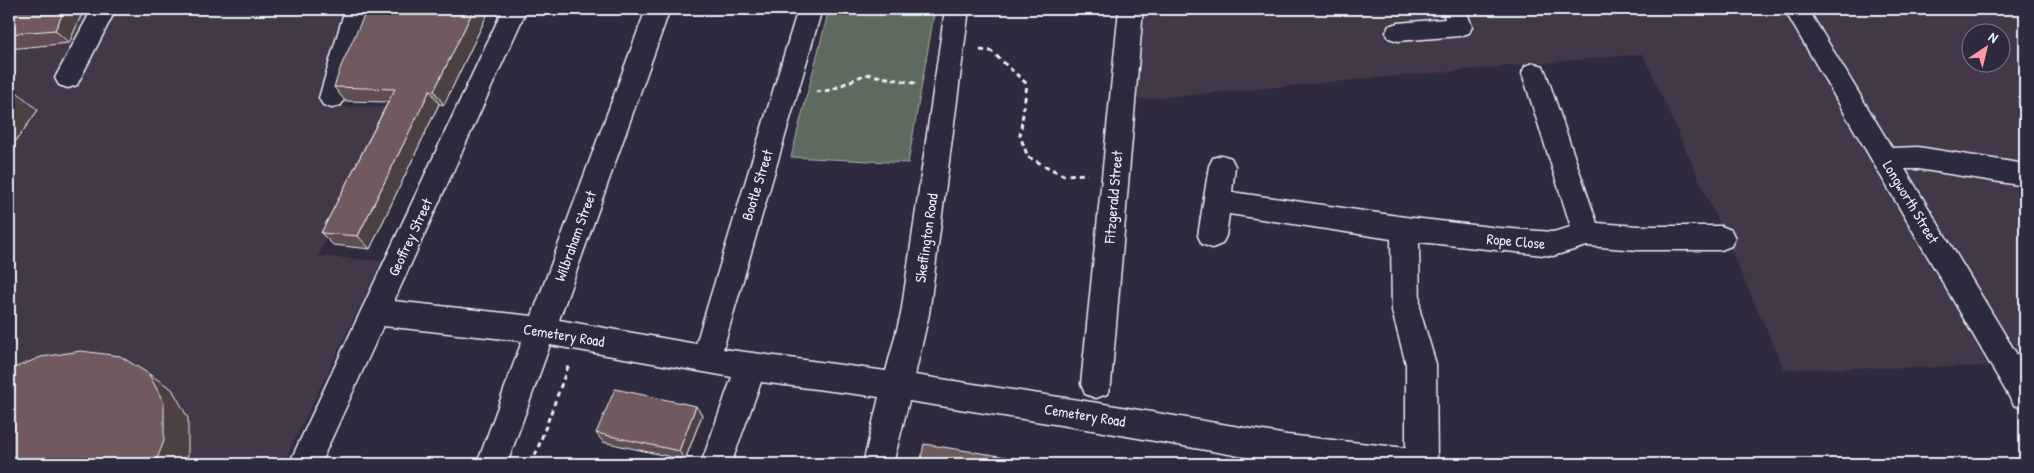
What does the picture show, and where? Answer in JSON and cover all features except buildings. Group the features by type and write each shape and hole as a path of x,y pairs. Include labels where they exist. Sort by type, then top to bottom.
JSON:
{"street":[{"path":"68,78 104,9"},
{"path":"332,98 357,9"},
{"name":"Geoffrey Street","path":"304,464 515,9"},
{"name":"Wilbraham Street","path":"492,464 658,9"},
{"name":"Skeffington Road","path":"878,464 899,386 915,314 957,9"},
{"name":"Fitzgerald Street","path":"1096,384 1131,9"},
{"path":"1398,32 1460,26 1454,9"},
{"name":"Longworth Street","path":"1796,9 2025,395"},
{"name":"Bootle Street","path":"706,358 809,10"},
{"path":"1534,72 1588,234 1638,238 1721,238"},
{"path":"1885,159 1918,158 2025,175"},
{"path":"1212,236 1222,166"},
{"name":"Rope Close","path":"1217,202 1405,229 1500,240 1553,244 1588,234"},
{"path":"1405,229 1406,310 1421,364 1420,464"},
{"name":"Cemetery Road","path":"375,312 540,330 751,367 899,386 1098,417 1287,457 1420,464"},
{"path":"716,464 751,367"}],"path":[{"path":"952,47 991,51 1027,84 1020,136 1028,157 1063,174 1115,174"},
{"path":"785,91 828,92 867,74 908,84 925,84"},
{"path":"532,464 579,337"}],"shaded area":[{"path":"9,9 349,9 324,106 391,107 318,256 382,261 283,464 9,464"},
{"path":"1141,9 2025,9 2025,366 1784,369 1643,54 1134,100"}],"green space":[{"path":"829,9 935,9 908,163 791,157"}]}
